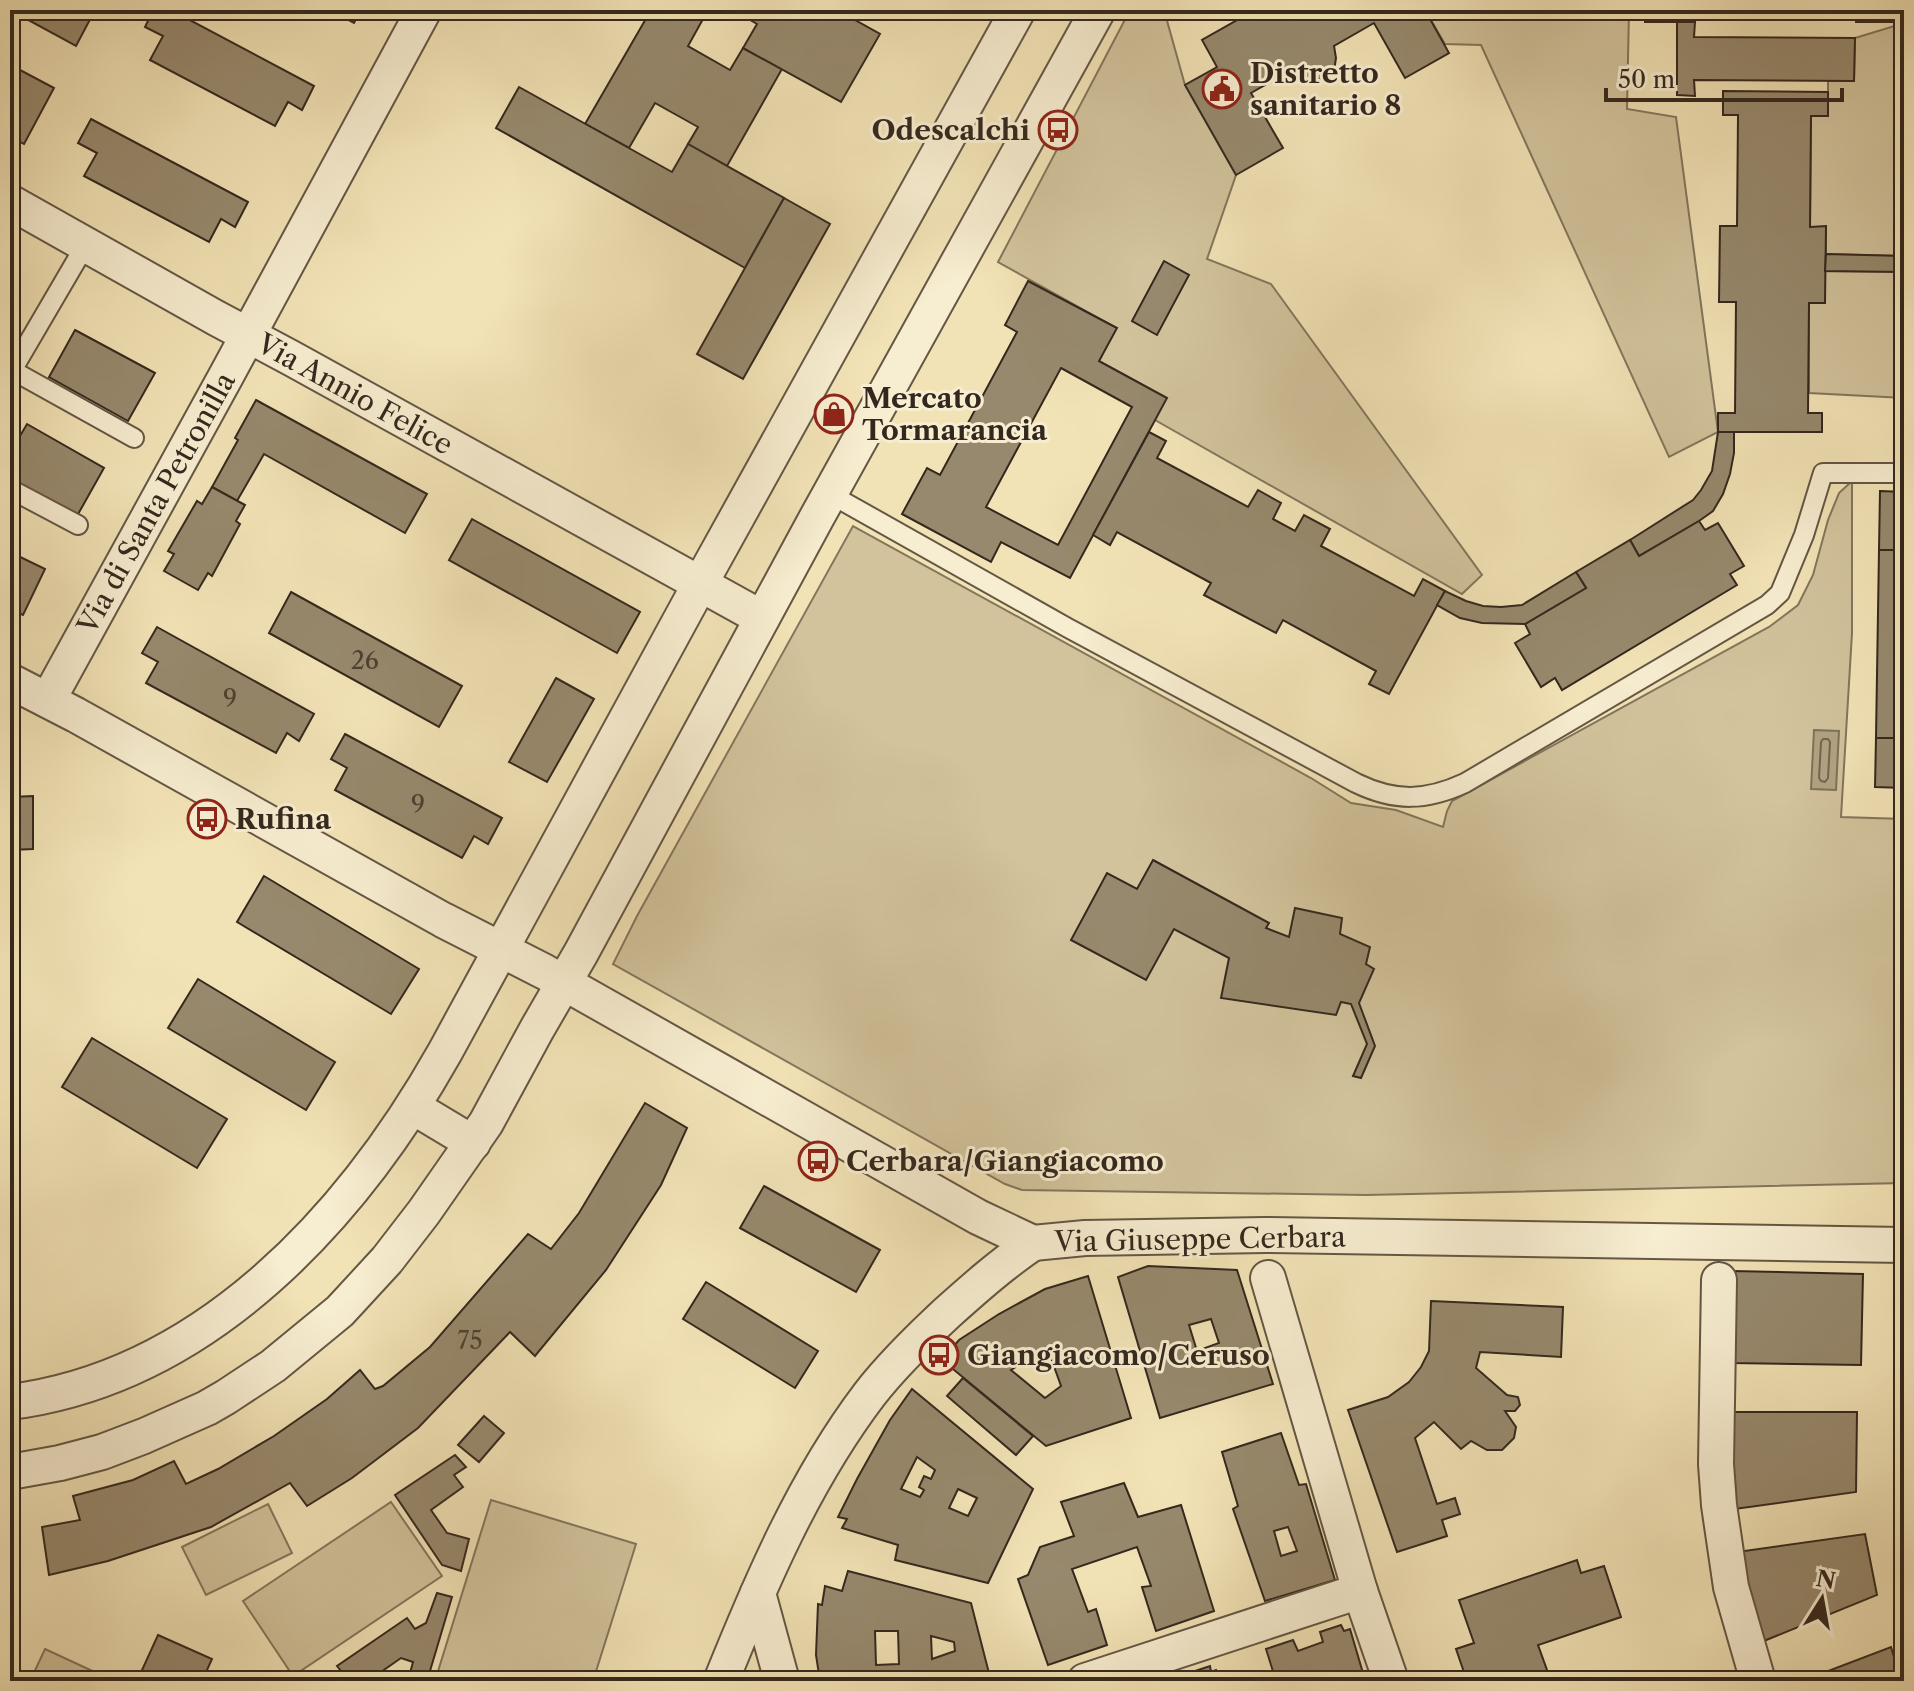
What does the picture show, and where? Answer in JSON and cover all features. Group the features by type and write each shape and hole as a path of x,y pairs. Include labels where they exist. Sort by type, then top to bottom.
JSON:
{"street":[{"name":"Via di Santa Petronilla","path":"48,700 424,10"},
{"path":"10,1402 75,1389 133,1366 220,1316 263,1282 323,1224 371,1166 413,1107 502,949 1018,10"},
{"path":"10,1472 80,1459 144,1436 226,1397 273,1366 340,1311 373,1277 424,1212 486,1123 1098,10"},
{"name":"Via Annio Felice","path":"10,202 762,618"},
{"name":"Via Giuseppe Cerbara","path":"10,681 443,920 565,982 978,1217 1033,1243 1085,1238 1290,1235 1904,1245"},
{"path":"413,1107 473,1143"},
{"path":"721,1681 789,1527 847,1426 875,1387 916,1342 1000,1266 1033,1243"},
{"path":"1268,1278 1360,1591 1391,1681"},
{"path":"1719,1280 1716,1464 1719,1505 1731,1587 1758,1681"},
{"path":"1085,1681 1360,1591"},
{"path":"758,1593 782,1681"}],"lane":[{"path":"86,244 11,371 134,438"},
{"path":"830,494 1068,628 1356,783 1372,791 1409,798 1447,791 1465,783 1767,605 1780,593 1804,535 1823,473 1904,473"},
{"path":"10,489 78,525"}],"shaded area":[{"path":"1130,10 1164,10 1185,85 1236,175 1207,259 1271,284 1482,575 1462,594 1155,420 1099,361 1116,328 998,262"},
{"path":"1425,10 1629,10 1627,109 1676,117 1718,432 1669,457 1481,45 1445,44"},
{"path":"1904,23 1904,256 1826,254 1826,227 1810,227 1811,116 1828,116 1828,81 1854,81 1855,38"},
{"path":"1825,271 1904,272 1904,398 1809,393 1809,303 1825,303"},
{"path":"1852,481 1852,633 1841,817 1904,819 1904,1183 1366,1195 1022,1190 1005,1184 613,964 853,526 1311,778 1351,803 1396,810 1443,827 1452,801 1769,627 1798,605 1813,575 1839,493"},
{"path":"491,1500 636,1544 593,1681 435,1681"},
{"path":"391,1502 442,1576 293,1676 243,1601"},
{"path":"268,1504 292,1553 206,1595 182,1547"},
{"path":"45,1649 112,1680 30,1681"}],"water":[{"path":"1814,730 1839,731 1836,790 1811,789"}],"building":[{"path":"10,10 95,10 76,46"},
{"path":"153,10 171,10 314,86 302,110 288,102 275,126 150,60 163,36 145,27"},
{"path":"330,10 361,10 354,23"},
{"path":"651,10 708,10 688,46 730,70 743,48 782,69 727,166 688,144 698,127 655,103 629,148 585,124"},
{"path":"733,10 837,10 880,34 841,102 743,48 757,24"},
{"name":"Distretto sanitario 8","path":"1255,10 1425,10 1449,53 1405,78 1374,23 1334,46 1334,71 1325,78 1315,81 1302,78 1293,69 1251,93 1283,148 1236,175 1185,85 1217,67 1202,40"},
{"path":"1645,10 1695,10 1695,22 1645,22"},
{"path":"1856,10 1904,10 1904,22 1856,22"},
{"path":"1677,22 1695,22 1694,37 1855,38 1854,81 1694,80 1695,96 1677,95"},
{"path":"20,70 54,88 24,144 10,137 10,78 14,80"},
{"path":"519,87 672,172 688,144 784,198 745,268 496,128"},
{"path":"1723,91 1828,92 1828,116 1811,116 1810,227 1826,226 1825,303 1809,303 1808,413 1822,413 1822,432 1718,432 1718,413 1735,413 1736,302 1719,302 1720,226 1737,226 1738,115 1723,115"},
{"path":"91,119 248,202 235,227 221,219 209,242 84,176 97,153 78,143"},
{"path":"784,198 830,224 743,379 697,354"},
{"path":"1826,254 1904,256 1904,272 1825,271"},
{"path":"1164,261 1189,275 1157,335 1132,321"},
{"path":"1028,281 1117,328 1099,361 1167,398 1070,578 1001,542 991,562 902,514 927,468 940,475 1017,332 1005,325","holes":["1061,368 1132,407 1058,545 986,507"]},
{"path":"75,330 155,373 128,421 49,377"},
{"path":"256,400 427,494 405,533 264,454 237,501 212,487"},
{"path":"27,424 104,468 77,516 10,478 10,453"},
{"path":"1149,432 1166,441 1157,458 1248,507 1258,490 1281,503 1273,519 1295,531 1304,515 1330,529 1321,546 1414,596 1423,579 1445,591 1389,694 1369,684 1376,671 1283,620 1276,633 1204,595 1211,583 1117,532 1110,545 1093,535"},
{"path":"1718,432 1734,432 1734,453 1723,494 1713,511 1639,556 1630,540 1693,500 1701,490 1712,471"},
{"path":"212,487 245,505 236,521 240,524 212,576 208,573 198,590 164,571 174,554 168,551 197,501 202,504"},
{"path":"1880,491 1904,492 1904,550 1879,550"},
{"path":"472,519 640,612 617,653 449,560"},
{"path":"1699,521 1705,530 1718,523 1744,566 1730,574 1737,585 1562,690 1555,678 1541,687 1515,643 1530,634 1525,624 1586,588 1576,572 1630,540 1639,556"},
{"path":"1879,550 1904,550 1904,738 1876,738"},
{"path":"10,552 45,569 23,615 10,609"},
{"path":"1576,572 1586,588 1525,624 1482,623 1460,618 1437,605 1445,591 1483,606 1522,605"},
{"path":"291,592 462,686 439,727 269,633"},
{"path":"157,627 314,714 299,741 287,733 276,753 146,683 158,662 142,653"},
{"path":"556,678 594,699 547,782 509,762"},
{"path":"345,734 502,818 488,844 474,836 462,858 335,790 347,768 331,759"},
{"path":"1876,738 1904,738 1904,788 1875,787"},
{"path":"33,796 33,849 10,850 10,797"},
{"path":"1153,860 1269,923 1266,928 1289,937 1295,908 1342,918 1340,934 1370,947 1366,964 1374,969 1359,1003 1375,1046 1361,1078 1353,1076 1367,1044 1351,1004 1341,1002 1336,1015 1221,998 1229,958 1174,929 1146,980 1071,940 1107,873 1137,889"},
{"path":"264,876 419,969 391,1014 237,922"},
{"path":"198,979 335,1062 306,1110 168,1028"},
{"path":"92,1038 227,1119 197,1168 62,1087"},
{"path":"645,1103 687,1128 661,1185 606,1270 535,1356 510,1332 418,1428 352,1478 307,1506 290,1483 211,1527 108,1561 49,1575 42,1527 80,1520 73,1496 133,1480 174,1461 186,1484 274,1436 327,1399 360,1370 375,1389 383,1386 430,1347 528,1234 551,1249 579,1213"},
{"path":"764,1186 880,1250 856,1292 740,1228"},
{"path":"1148,1266 1237,1270 1273,1384 1160,1418 1118,1277","holes":["1211,1319 1219,1343 1197,1351 1189,1325"]},
{"path":"1732,1271 1863,1274 1861,1365 1730,1363"},
{"path":"1088,1276 1131,1418 1046,1446 942,1360 959,1340 1045,1289","holes":["1047,1347 1061,1386 1045,1398 1011,1370"]},
{"path":"706,1282 818,1351 795,1388 683,1319"},
{"path":"1431,1301 1563,1307 1561,1357 1480,1352 1476,1368 1507,1395 1518,1397 1520,1405 1515,1411 1505,1411 1516,1427 1514,1438 1502,1450 1487,1450 1471,1441 1461,1449 1434,1422 1415,1438 1437,1504 1455,1498 1460,1514 1442,1520 1447,1536 1397,1552 1348,1410 1388,1397 1409,1382 1421,1367 1429,1351"},
{"path":"963,1378 1033,1436 1016,1455 947,1396"},
{"path":"912,1389 1033,1489 988,1583 895,1560 898,1545 842,1528 847,1519 838,1517 890,1420","holes":["917,1457 935,1470 931,1479 924,1476 919,1487 924,1490 920,1497 901,1489","958,1489 977,1498 968,1516 949,1508"]},
{"path":"1733,1412 1857,1412 1856,1492 1735,1509 1732,1502"},
{"path":"484,1416 504,1433 479,1462 458,1445"},
{"path":"1281,1433 1299,1485 1306,1484 1335,1580 1265,1601 1233,1509 1238,1506 1222,1452","holes":["1288,1527 1297,1551 1281,1556 1274,1531"]},
{"path":"455,1455 466,1467 454,1475 463,1487 431,1510 447,1533 469,1539 461,1571 442,1565 395,1495"},
{"path":"1124,1483 1138,1517 1181,1505 1214,1611 1156,1631 1142,1587 1151,1586 1137,1547 1072,1569 1088,1612 1096,1609 1107,1645 1048,1665 1018,1579 1028,1575 1040,1547 1074,1536 1061,1502"},
{"path":"1865,1534 1877,1595 1754,1645 1737,1552"},
{"path":"1577,1560 1581,1573 1604,1566 1621,1617 1538,1645 1551,1681 1467,1681 1456,1649 1474,1643 1459,1600"},
{"path":"848,1571 971,1603 991,1681 820,1681 816,1655 818,1604 822,1605 825,1586 842,1591","holes":["875,1631 898,1631 899,1664 876,1665","931,1636 954,1642 955,1651 932,1659"]},
{"path":"437,1593 452,1597 427,1681 408,1681 413,1662 401,1658 368,1681 349,1681 337,1666 407,1618 415,1629 426,1623"},
{"path":"1341,1625 1344,1631 1350,1629 1368,1681 1276,1681 1266,1649 1293,1640 1298,1651 1323,1642 1320,1632"},
{"path":"158,1635 212,1659 202,1681 137,1681"},
{"path":"1891,1647 1901,1681 1802,1681"},
{"path":"1210,1666 1211,1672 1216,1670 1220,1681 1181,1681 1187,1679 1186,1674"}],"place":[{"name":"Distretto sanitario 8","path":"1222,89"},
{"name":"Odescalchi","path":"1058,130"},
{"name":"Mercato Tormarancia","path":"834,414"},
{"name":"Rufina","path":"207,819"},
{"name":"Cerbara/Giangiacomo","path":"818,1161"},
{"name":"Giangiacomo/Ceruso","path":"939,1355"}]}
